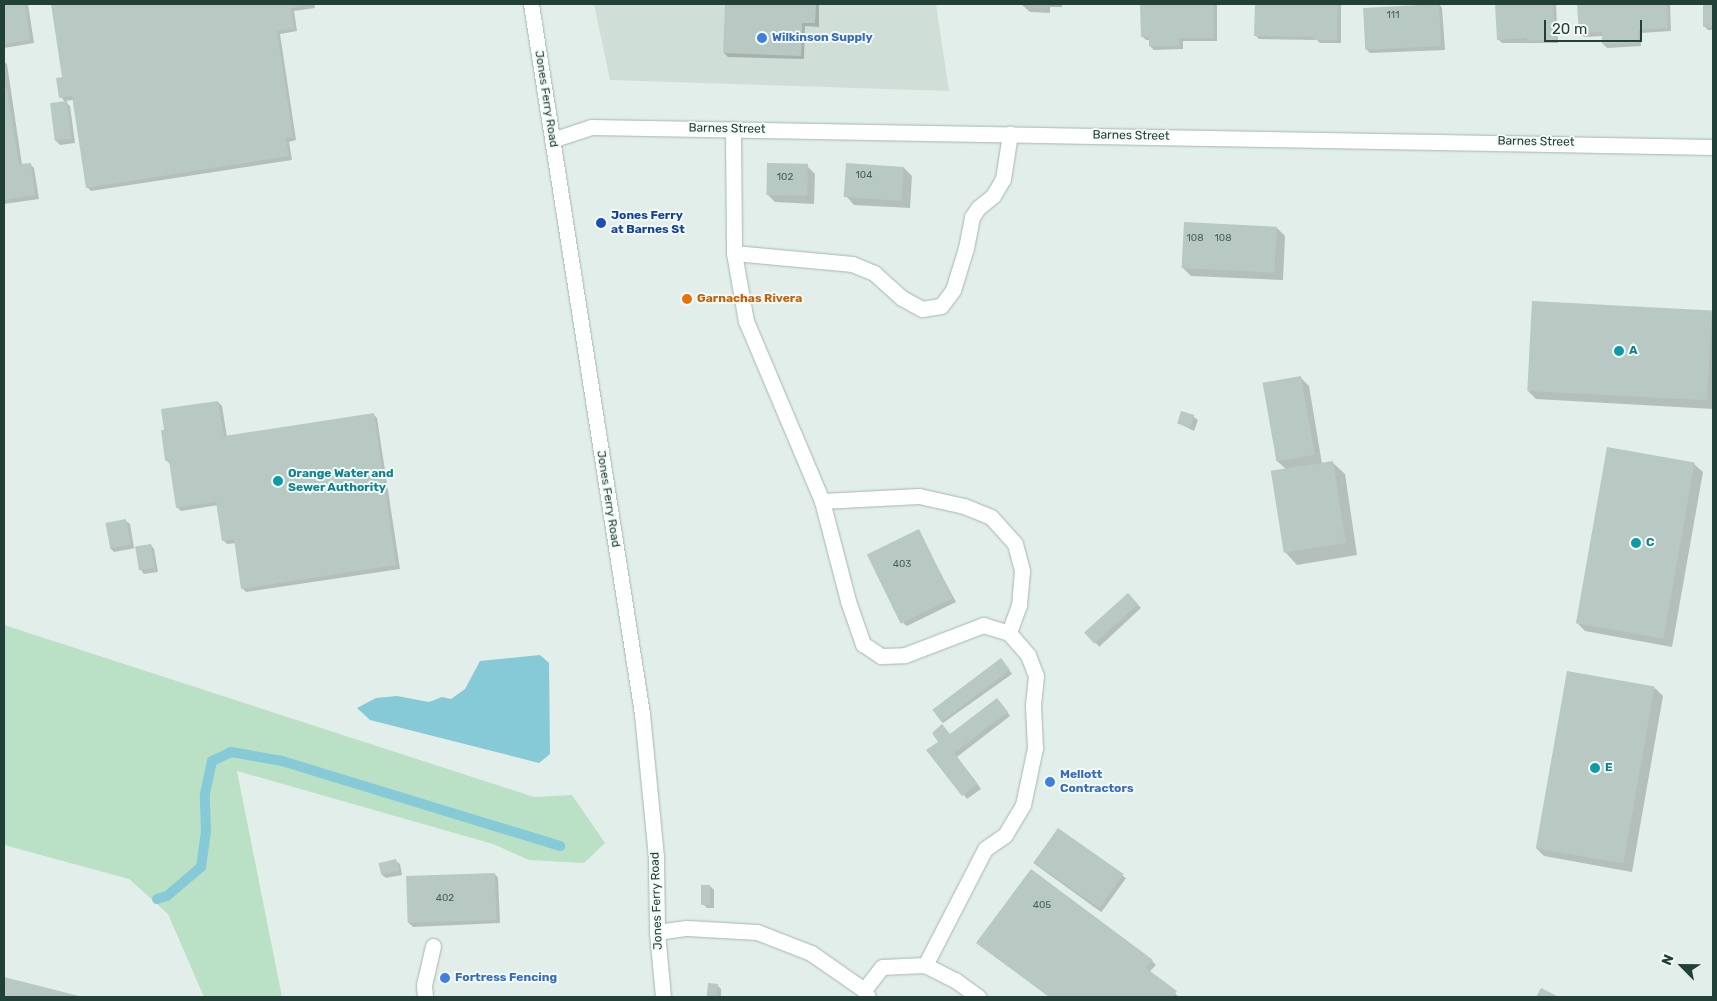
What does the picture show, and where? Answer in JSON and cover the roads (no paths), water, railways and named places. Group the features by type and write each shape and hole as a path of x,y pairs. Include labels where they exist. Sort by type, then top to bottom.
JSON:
{"street":[{"name":"Jones Ferry Road","path":"531,4 642,714 656,858 657,932 663,997"},
{"name":"Barnes Street","path":"552,140 591,127 1713,147"},
{"path":"733,129 734,253 746,321 822,501 848,601 863,644 881,656 905,655 983,625 1009,633 1028,655 1036,676 1033,706 1034,748 1023,805 1005,835 985,849 925,965"},
{"path":"734,253 852,264 874,273 902,298 922,309 941,306 953,290 966,248 972,217 978,208 993,196 1003,179 1010,134"},
{"path":"822,501 919,496 964,506 991,517 1015,544 1022,571 1019,605 1009,633"},
{"path":"657,932 687,928 757,932 811,953 866,994 882,966 925,965 955,980 978,997"},
{"path":"425,997 424,985 434,946"}],"water":[{"path":"540,655 549,663 550,754 539,763 370,720 357,708 376,698 397,696 429,702 442,697 451,699 465,689 480,661"}],"waterway":[{"path":"157,899 167,896 201,867 206,832 205,794 212,761 231,752 282,761 560,846"}],"place":[{"name":"Wilkinson Supply","path":"762,38"},
{"name":"Jones Ferry at Barnes St","path":"601,223"},
{"name":"Garnachas Rivera","path":"687,299"},
{"name":"A","path":"1619,351"},
{"name":"Orange Water and Sewer Authority","path":"278,481"},
{"name":"C","path":"1636,543"},
{"name":"E","path":"1595,768"},
{"name":"Mellott Contractors","path":"1050,782"},
{"name":"Fortress Fencing","path":"445,978"}]}
